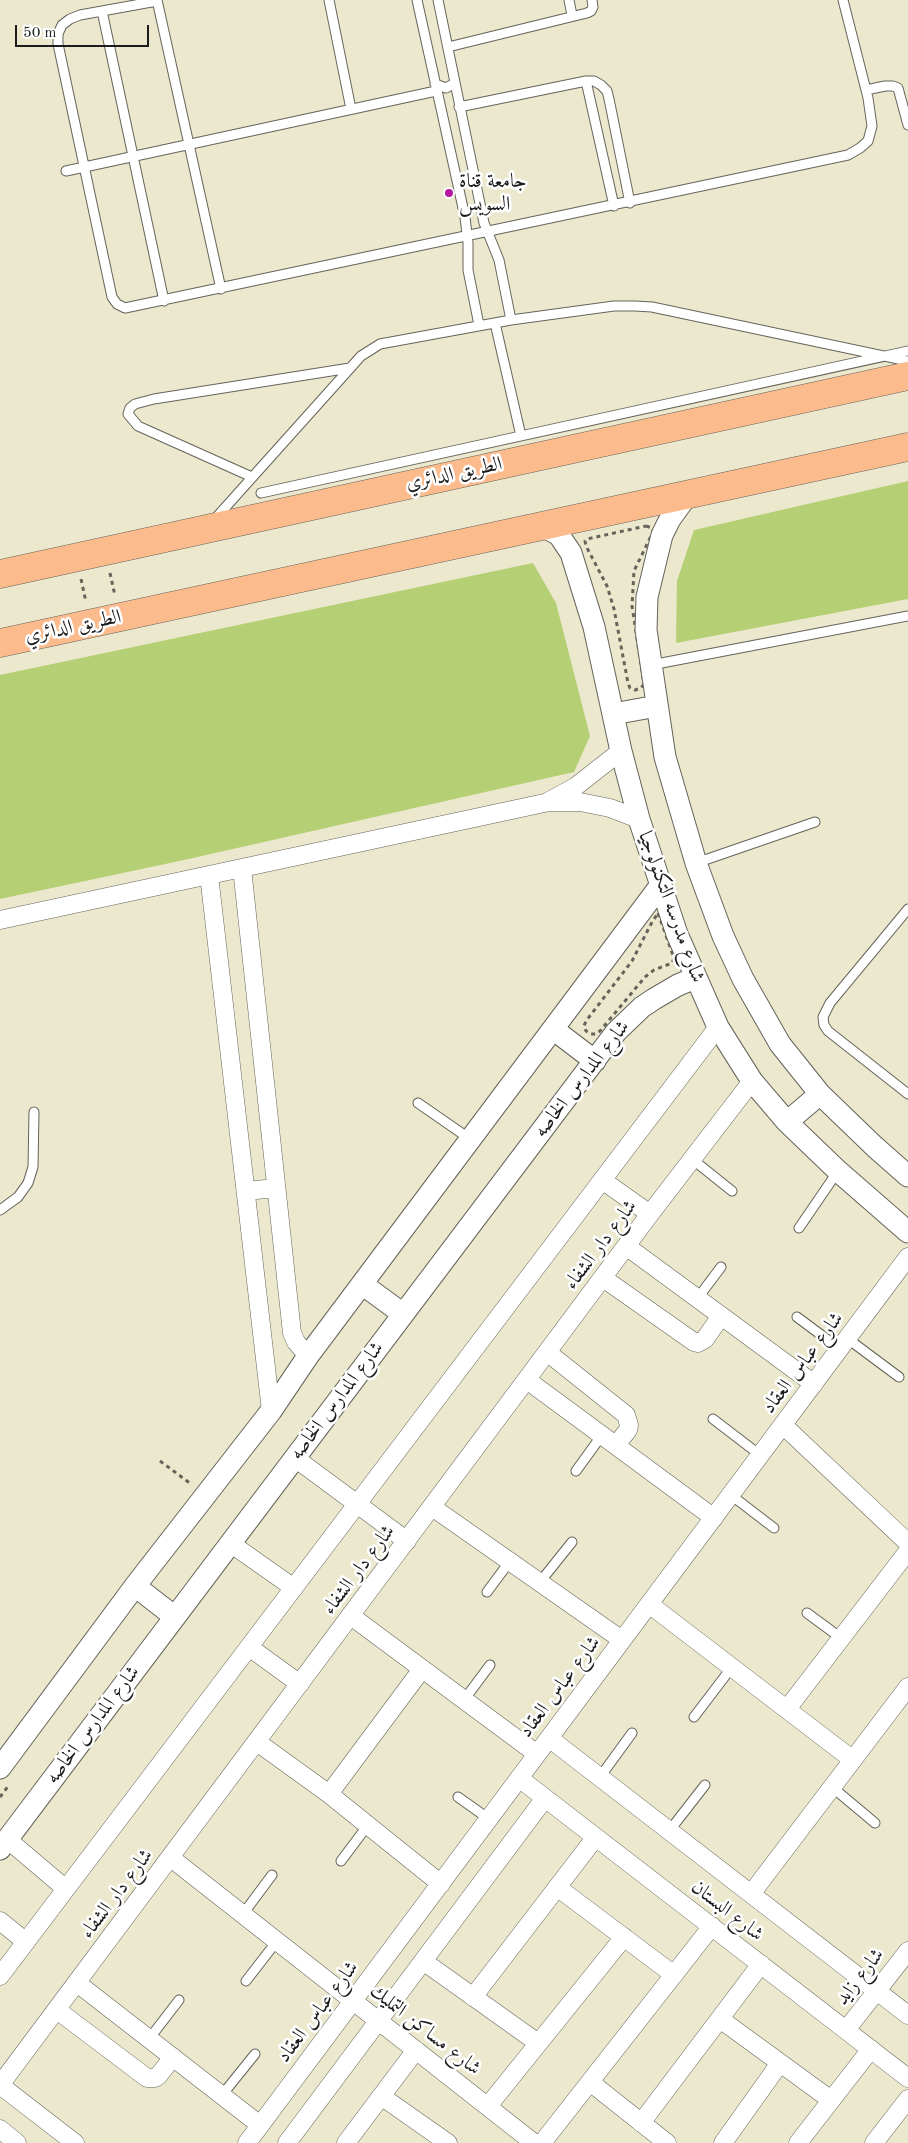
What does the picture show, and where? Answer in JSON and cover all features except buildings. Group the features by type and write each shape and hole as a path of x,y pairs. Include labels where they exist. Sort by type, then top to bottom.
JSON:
{"main road":[{"name":"الطريق الدائري","path":"0,574 908,376"},
{"name":"الطريق الدائري","path":"0,643 908,447"}],"street":[{"name":"شارع مدرسه التكنولوجيا","path":"688,494 670,519 662,535 647,597 646,630 665,757 696,864 723,936 743,979 780,1044 820,1094 875,1148 908,1176"},
{"name":"شارع مدرسه التكنولوجيا","path":"542,525 559,535 571,553 594,627 638,819 660,886 695,978 718,1028 752,1081 787,1122 838,1171 908,1232"},
{"path":"613,714 657,706"},
{"path":"549,802 599,770 621,751"},
{"path":"0,920 549,802 580,802 610,808 638,819"},
{"path":"242,868 292,1333 296,1342 308,1356"},
{"path":"209,875 271,1411"},
{"path":"0,1768 135,1586 271,1411 308,1356 660,886"},
{"name":"شارع المدارس الخاصه","path":"4,1844 616,1032 642,1007 678,985 695,978"},
{"name":"شارع دار الشفاء","path":"0,1976 718,1028"},
{"path":"553,1029 595,1060"},
{"name":"شارع دار الشفاء","path":"0,2085 626,1246 752,1081"},
{"path":"787,1122 820,1094"},
{"path":"602,1180 650,1214"},
{"path":"246,1191 276,1188"},
{"path":"626,1246 814,1384"},
{"name":"شارع عباس العقاد","path":"246,2143 354,2001 908,1257"},
{"path":"603,1278 694,1342 698,1343 705,1339 721,1316"},
{"path":"362,1284 403,1314"},
{"path":"547,1352 626,1415 629,1425 628,1430 616,1446"},
{"path":"527,1380 714,1518"},
{"path":"783,1425 908,1543"},
{"path":"294,1458 406,1541"},
{"path":"432,1506 622,1640"},
{"path":"230,1543 294,1588"},
{"path":"787,1709 908,1551"},
{"path":"135,1586 175,1617"},
{"path":"649,1604 853,1760"},
{"path":"351,1616 537,1754"},
{"path":"249,1647 300,1684"},
{"path":"329,1794 422,1669"},
{"path":"751,1894 906,1693"},
{"name":"شارع البستان","path":"549,1738 908,2015"},
{"path":"257,1742 329,1794 441,1884"},
{"name":"شارع البستان","path":"519,1778 908,2078"},
{"path":"287,2143 544,1798"},
{"path":"473,1997 595,1838"},
{"path":"4,1844 66,1889"},
{"name":"شارع مساكن التمليك","path":"171,1858 534,2143"},
{"path":"557,1887 674,1975"},
{"path":"0,1921 26,1942"},
{"path":"542,2143 712,1926"},
{"path":"488,2106 624,1937"},
{"name":"شارع زايد","path":"846,2030 908,1950"},
{"path":"423,1962 538,2043"},
{"path":"641,2122 761,1964"},
{"path":"77,1983 260,2125"},
{"path":"57,2010 148,2078 159,2075 173,2057"},
{"path":"720,2019 831,2100"},
{"path":"798,2143 870,2049"},
{"path":"346,2143 416,2050"},
{"path":"723,2143 780,2063"},
{"path":"590,2082 667,2143"},
{"path":"0,2085 75,2143"},
{"path":"381,2096 438,2140"},
{"path":"878,2141 908,2099"},
{"path":"0,2129 17,2143"}],"lane":[{"path":"221,289 157,0 70,18 62,25 58,34 58,44 112,297 117,304 125,308 164,301 221,289 467,236 614,206 848,155 868,141 872,126 866,90 843,0"},
{"path":"329,0 351,109"},
{"path":"417,0 465,217 468,270 479,325"},
{"path":"438,0 487,232 499,260 511,320"},
{"path":"569,0 572,15"},
{"path":"448,47 591,11 593,7 592,0"},
{"path":"102,11 164,301"},
{"path":"443,119 449,109 460,110 586,81 594,81 607,91 630,202"},
{"path":"586,81 614,206"},
{"path":"66,171 351,109 435,88 446,88 455,83"},
{"path":"866,90 885,86 898,88 908,125"},
{"path":"207,528 350,368 370,348 380,344 495,322 614,306 652,307 908,361"},
{"path":"495,322 521,436"},
{"path":"261,493 908,350"},
{"path":"252,477 138,426 128,414 130,408 135,404 154,399 350,368"},
{"path":"651,665 908,616"},
{"path":"696,864 815,822"},
{"path":"908,909 830,1003 823,1017 824,1025 828,1031 908,1094"},
{"path":"418,1103 470,1139"},
{"path":"0,1210 18,1197 28,1183 33,1167 34,1112"},
{"path":"692,1159 732,1191"},
{"path":"800,1228 838,1171"},
{"path":"698,1299 721,1267"},
{"path":"797,1317 899,1377"},
{"path":"714,1419 760,1455"},
{"path":"576,1470 602,1435"},
{"path":"731,1495 774,1528"},
{"path":"540,1582 572,1542"},
{"path":"487,1592 510,1561"},
{"path":"807,1613 841,1638"},
{"path":"464,1700 490,1665"},
{"path":"694,1717 732,1667"},
{"path":"600,1776 632,1733"},
{"path":"670,1830 705,1785"},
{"path":"832,1787 875,1823"},
{"path":"458,1796 489,1819"},
{"path":"341,1861 368,1825"},
{"path":"243,1914 272,1875"},
{"path":"246,1981 277,1941"},
{"path":"149,2039 179,2000"},
{"path":"222,2095 255,2054"}],"path":[{"path":"646,526 652,528 653,532 634,570 632,606 644,684 641,688 635,690 630,688 628,683 614,609 607,586 586,546 586,541 587,539 646,526"},
{"path":"109,570 116,600"},
{"path":"80,576 87,606"},
{"path":"658,913 674,958 672,964 654,970 645,977 596,1034 586,1031 584,1026 586,1021 632,961 658,913"},
{"path":"160,1461 205,1496"}],"green space":[{"path":"908,481 908,599 676,643 677,581 694,530"},
{"path":"533,563 556,603 590,736 574,772 184,860 0,899 0,675"}],"place":[{"name":"جامعة قناة السويس","path":"449,193"}]}
